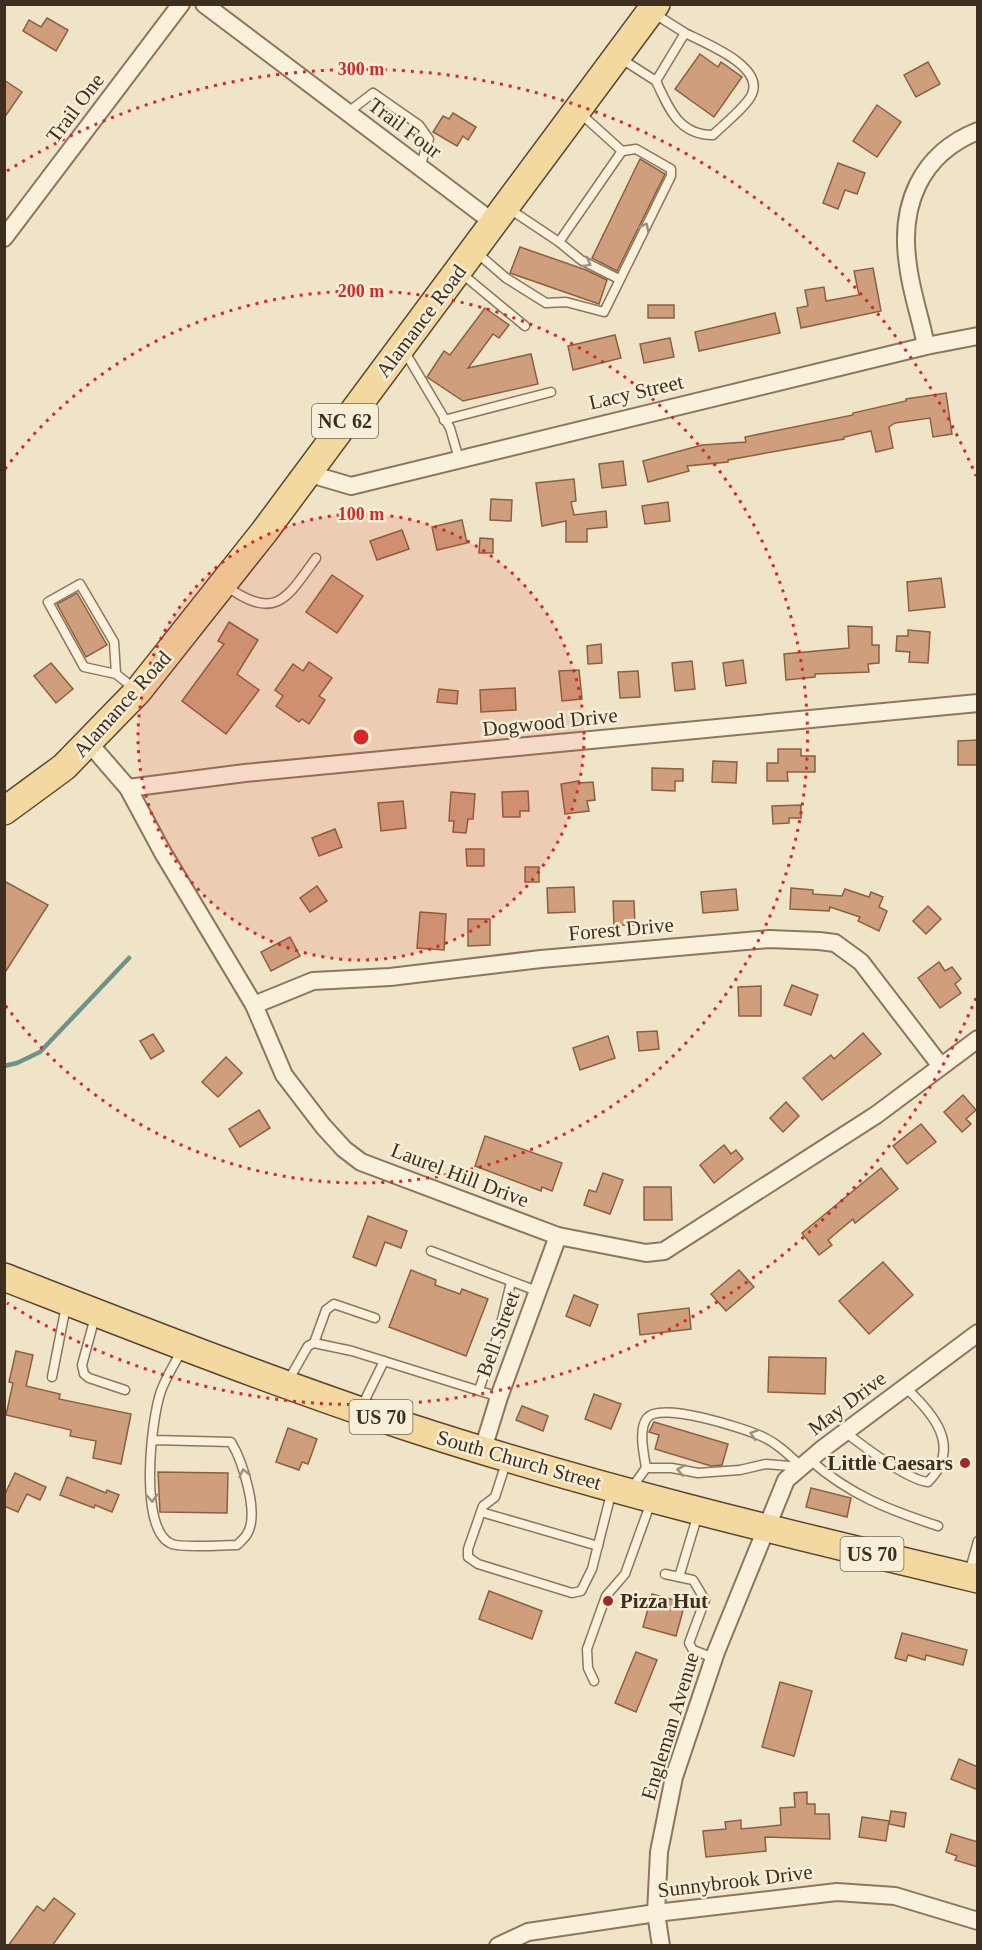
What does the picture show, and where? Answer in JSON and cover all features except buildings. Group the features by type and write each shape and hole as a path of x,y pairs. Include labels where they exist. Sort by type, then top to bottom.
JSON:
{"main road":[{"name":"Alamance Road","path":"4,810 64,767 138,691 307,473 618,56 650,7"},
{"name":"South Church Street","path":"4,1277 183,1347 286,1384 496,1453 699,1511 973,1578"}],"street":[{"name":"Trail One","path":"4,238 181,4"},
{"name":"Trail Four","path":"204,4 420,168 500,215"},
{"path":"926,346 908,265 906,218 917,186 931,162 960,138 978,131"},
{"name":"Lacy Street","path":"307,473 351,486 926,346 978,336"},
{"name":"Dogwood Drive","path":"128,788 257,772 978,703"},
{"name":"Laurel Hill Drive","path":"89,743 128,788 163,853 254,1005 284,1075 344,1149 361,1162 558,1236 646,1253 664,1251 876,1114 978,1039"},
{"name":"Forest Drive","path":"254,1005 313,981 390,977 541,959 769,939 819,941 835,943 861,962 940,1065"},
{"name":"Bell Street","path":"496,1453 499,1396 558,1236"},
{"name":"May Drive","path":"766,1528 786,1480 844,1432 978,1333"},
{"name":"Engleman Avenue","path":"662,1946 656,1912 658,1852 674,1777 714,1658 766,1528"},
{"name":"Sunnybrook Drive","path":"498,1946 528,1932 656,1912 837,1892 895,1896 978,1921"}],"lane":[{"path":"618,56 656,81 676,118 699,135 714,135 752,96 754,85 752,75 728,55 685,33 650,7"},
{"path":"656,81 685,33"},
{"path":"347,113 373,93 418,125 429,139 420,168"},
{"path":"577,110 622,152"},
{"path":"466,260 506,278 546,303 566,302 604,312 671,176 672,169 636,149 622,152 559,242"},
{"path":"500,215 559,242 581,260 619,279"},
{"path":"466,260 525,326"},
{"path":"402,346 450,428 459,459"},
{"path":"444,420 551,392"},
{"path":"223,584 240,596 256,602 272,603 286,599 316,558"},
{"path":"116,674 114,642 80,584 48,603 84,667 116,674 138,691"},
{"path":"431,1251 537,1292"},
{"path":"479,1390 499,1332 511,1281"},
{"path":"52,1377 67,1301"},
{"path":"286,1384 304,1353 314,1343 327,1310 334,1304 375,1318"},
{"path":"96,1313 82,1365 84,1374 89,1378 125,1390"},
{"path":"314,1343 384,1361 499,1396"},
{"path":"154,1440 231,1442 240,1457 249,1496 248,1534 237,1545 173,1544 159,1533 153,1517 150,1471 154,1440 161,1392 183,1347"},
{"path":"360,1410 384,1361"},
{"path":"844,1432 886,1462 921,1481 928,1482 941,1461 944,1447 941,1428 923,1404 905,1387"},
{"path":"496,1453 495,1497 483,1506 468,1549 468,1557 478,1564 572,1593 581,1591 592,1569 598,1546 646,1468 643,1429 646,1419 652,1413 675,1412 762,1437 867,1501 939,1526"},
{"path":"646,1468 672,1468 698,1473 740,1470 766,1464 806,1464"},
{"path":"594,1681 588,1668 587,1649 606,1596 625,1574 631,1492"},
{"path":"680,1577 699,1511"},
{"path":"481,1512 598,1546"},
{"path":"973,1578 978,1541"},
{"path":"665,1574 693,1580 705,1600 689,1643 693,1650 714,1658"}],"waterway":[{"path":"4,1066 17,1063 40,1052 129,958"}],"place":[{"name":"Little Caesars","path":"965,1463"},
{"name":"Pizza Hut","path":"608,1601"}]}
